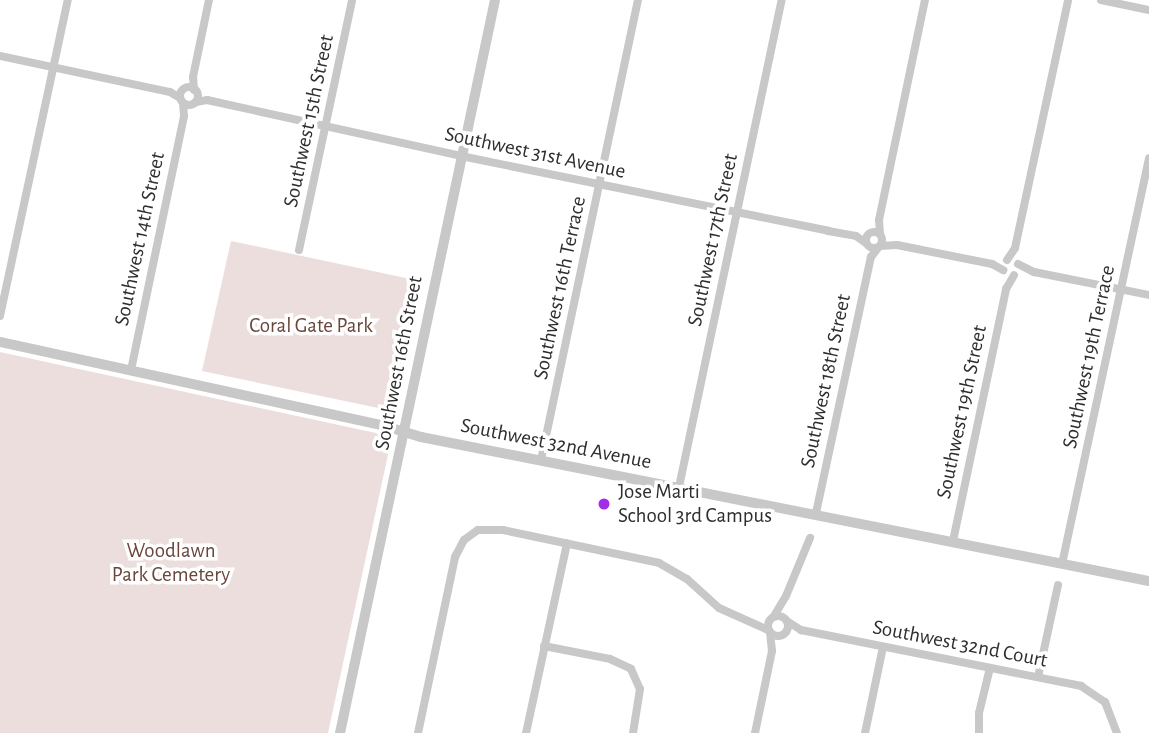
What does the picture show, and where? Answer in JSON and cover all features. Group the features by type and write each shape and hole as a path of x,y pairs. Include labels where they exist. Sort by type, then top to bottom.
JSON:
{"street":[{"path":"0,316 68,0"},
{"path":"0,56 189,96 209,0"},
{"name":"Southwest 15th Street","path":"299,250 352,0"},
{"name":"Southwest 16th Street","path":"340,733 495,0"},
{"name":"Southwest 16th Terrace","path":"541,460 638,0"},
{"name":"Southwest 17th Street","path":"679,487 782,0"},
{"path":"879,247 879,220 925,0"},
{"path":"1011,267 1068,0"},
{"path":"1101,0 1149,10"},
{"name":"Southwest 31st Avenue","path":"189,96 461,156 868,238"},
{"name":"Southwest 14th Street","path":"131,370 189,96"},
{"name":"Southwest 19th Terrace","path":"1062,564 1149,158"},
{"path":"868,238 879,220"},
{"path":"868,238 881,235 895,244 1149,295"},
{"path":"868,238 879,247 895,244"},
{"name":"Southwest 18th Street","path":"816,513 871,257 868,238"},
{"name":"Southwest 18th Street","path":"871,257 879,247"},
{"name":"Southwest 19th Street","path":"953,541 1011,267"},
{"name":"Southwest 32nd Avenue","path":"0,342 404,432 1149,581"},
{"path":"418,733 455,557 460,545 473,533 495,528 663,564 687,579 719,608 769,631 783,634"},
{"path":"755,733 772,651 769,631 772,617 786,596 810,538"},
{"path":"526,733 566,543"},
{"path":"1038,677 1058,584"},
{"path":"772,651 783,634 786,596"},
{"path":"750,620 772,617"},
{"name":"Southwest 32nd Court","path":"772,617 786,620 801,630 1084,687 1107,705 1117,733"},
{"name":"Southwest 32nd Court","path":"783,634 801,630"},
{"path":"544,646 616,661 631,669 637,678 640,695 632,733"},
{"path":"864,733 883,647"},
{"path":"979,733 979,713 990,667"}],"green space":[{"name":"Coral Gate Park","path":"231,241 420,281 392,407 383,409 202,371"},
{"name":"Woodlawn Park Cemetery","path":"0,352 376,433 386,439 389,450 328,733 0,733"}],"place":[{"name":"Jose Marti School 3rd Campus","path":"604,504"}]}
